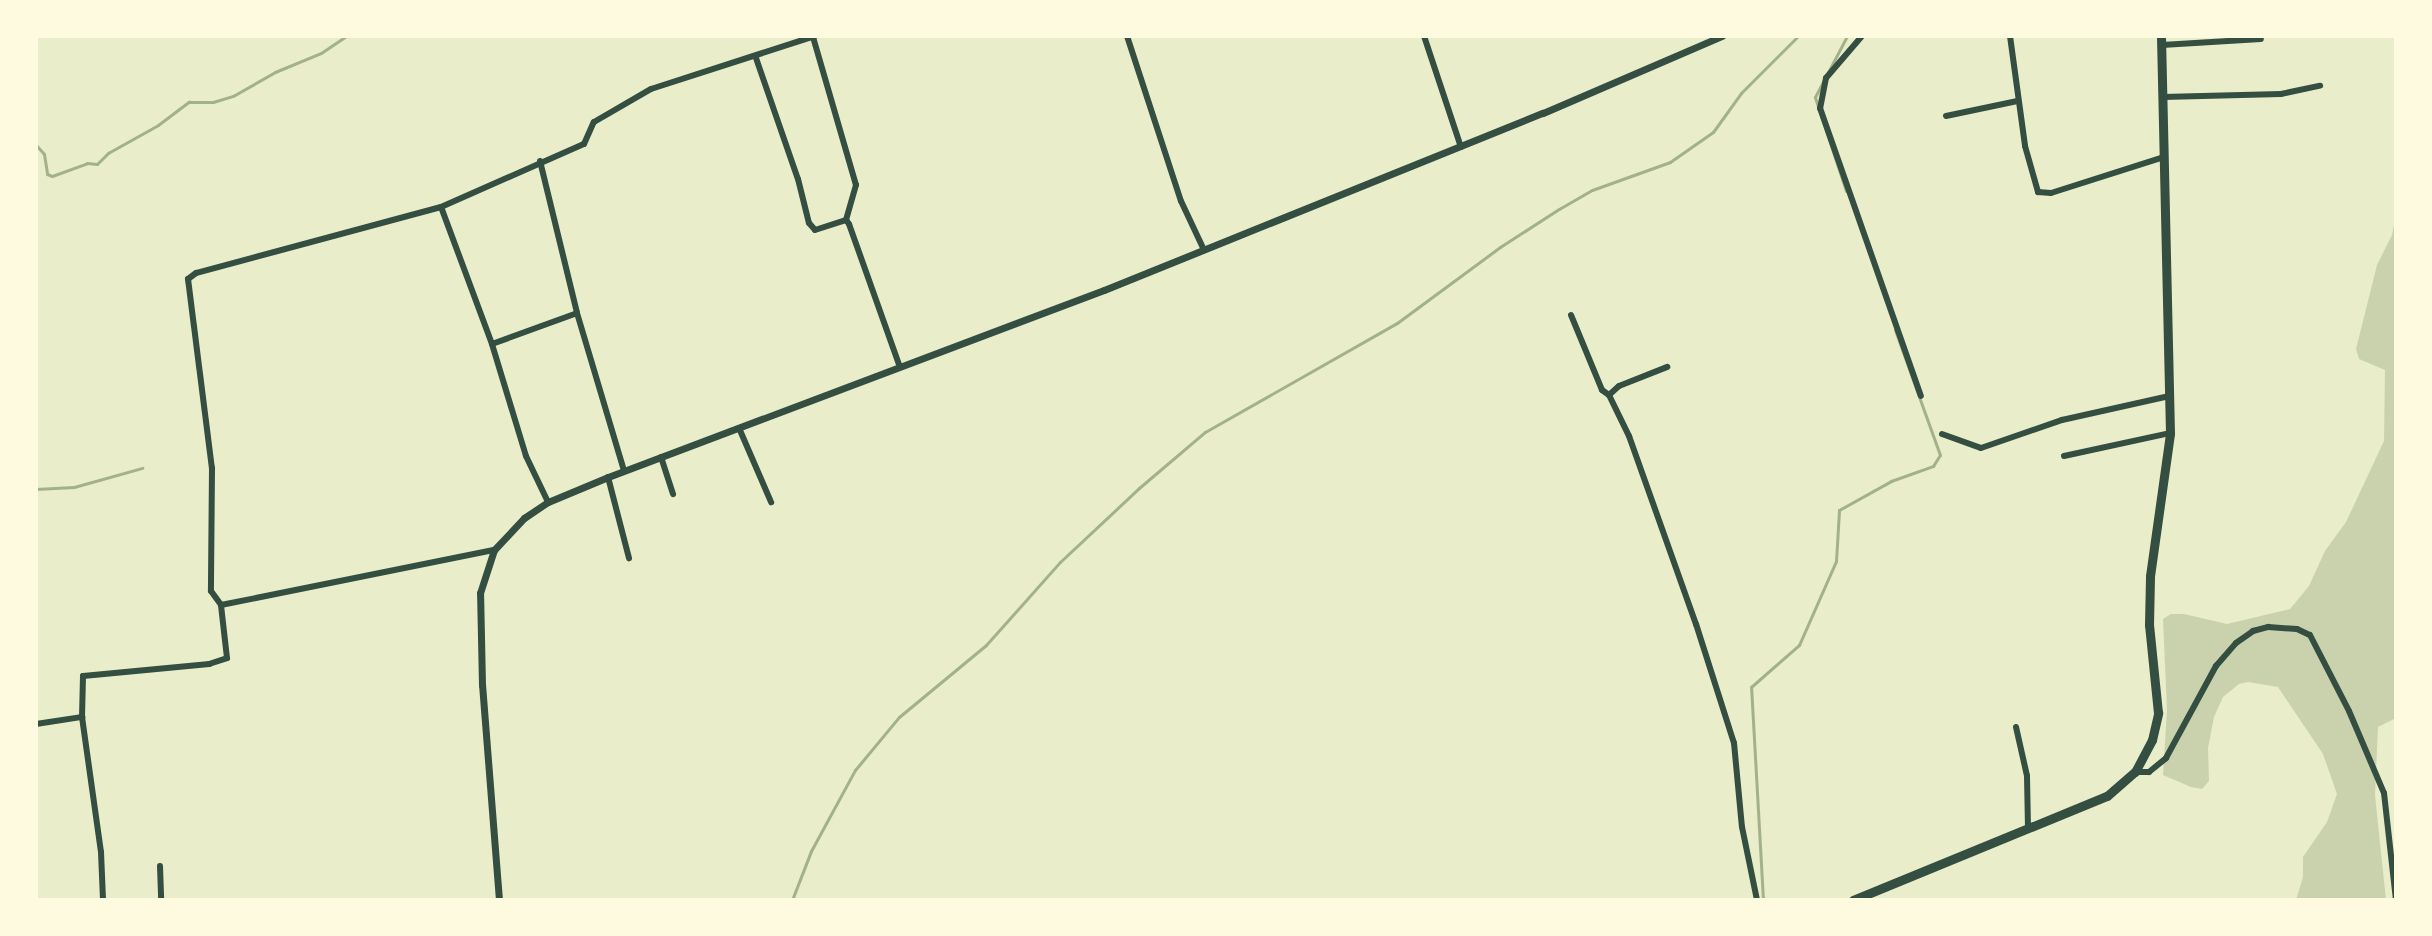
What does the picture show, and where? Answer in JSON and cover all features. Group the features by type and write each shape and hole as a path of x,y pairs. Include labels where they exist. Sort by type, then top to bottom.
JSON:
{"main road":[{"path":"1853,900 2107,796 2135,772 2152,740 2158,713 2149,625 2150,576 2170,433 2162,40"}],"street":[{"path":"103,900 101,852 82,717 80,682 83,676 209,664 227,658 221,605 213,598 209,574 212,468 188,279 209,270 441,207 584,144 594,122 651,89 756,58 814,36 856,185 846,220 900,367"},
{"path":"1127,36 1181,201 1203,248"},
{"path":"1424,36 1461,147"},
{"path":"1862,36 1826,78 1820,108 1921,396"},
{"path":"2010,36 2017,101 2038,192 2051,193 2164,157"},
{"path":"499,900 481,670 480,593 494,550 524,518 548,502 608,477 1104,290 1461,147 1716,37"},
{"path":"2162,40 2261,39"},
{"path":"756,58 798,179 809,223 815,230 846,220"},
{"path":"2163,97 2281,94 2320,86"},
{"path":"1946,116 2017,101"},
{"path":"540,161 577,313 624,471"},
{"path":"441,207 492,344 526,456 548,502"},
{"path":"492,344 577,313"},
{"path":"1571,315 1602,390 1609,395 1629,436 1734,743 1742,827 1757,900"},
{"path":"1609,395 1619,386 1667,367"},
{"path":"1942,434 1981,448 2062,420 2169,396"},
{"path":"739,428 771,502"},
{"path":"2064,456 2170,433"},
{"path":"661,457 673,494"},
{"path":"608,477 629,558"},
{"path":"221,605 494,550"},
{"path":"2135,772 2149,772 2166,758 2216,666 2236,643 2253,631 2268,627 2297,629 2310,635 2349,711 2384,793 2396,900"},
{"path":"36,724 82,717"},
{"path":"2016,727 2027,776 2028,830"},
{"path":"160,866 161,900"},
{"path":"1883,888 1885,900"}],"green space":[{"path":"2396,216 2396,718 2378,727 2375,795 2386,900 2296,900 2303,877 2303,857 2327,822 2337,794 2323,754 2278,687 2248,682 2239,684 2223,697 2214,717 2208,748 2209,781 2202,789 2163,775 2167,710 2163,619 2171,614 2184,614 2227,624 2290,609 2309,586 2325,551 2346,522 2384,441 2385,370 2359,359 2356,349 2377,265 2392,235"}],"waterway":[{"path":"36,145 44,154 47,174 52,176 87,163 97,164 108,153 158,125 189,102 213,102 233,96 275,72 321,53 346,36"},
{"path":"792,900 811,851 855,770 899,717 986,645 1060,562 1139,488 1205,432 1397,323 1500,247 1559,209 1592,190 1670,162 1713,132 1741,93 1798,36"},
{"path":"1846,191 1815,97 1847,36"},
{"path":"1763,900 1751,687 1799,645 1836,561 1839,510 1891,481 1933,466 1940,455 1895,330"},
{"path":"36,489 74,487 142,468"}]}
